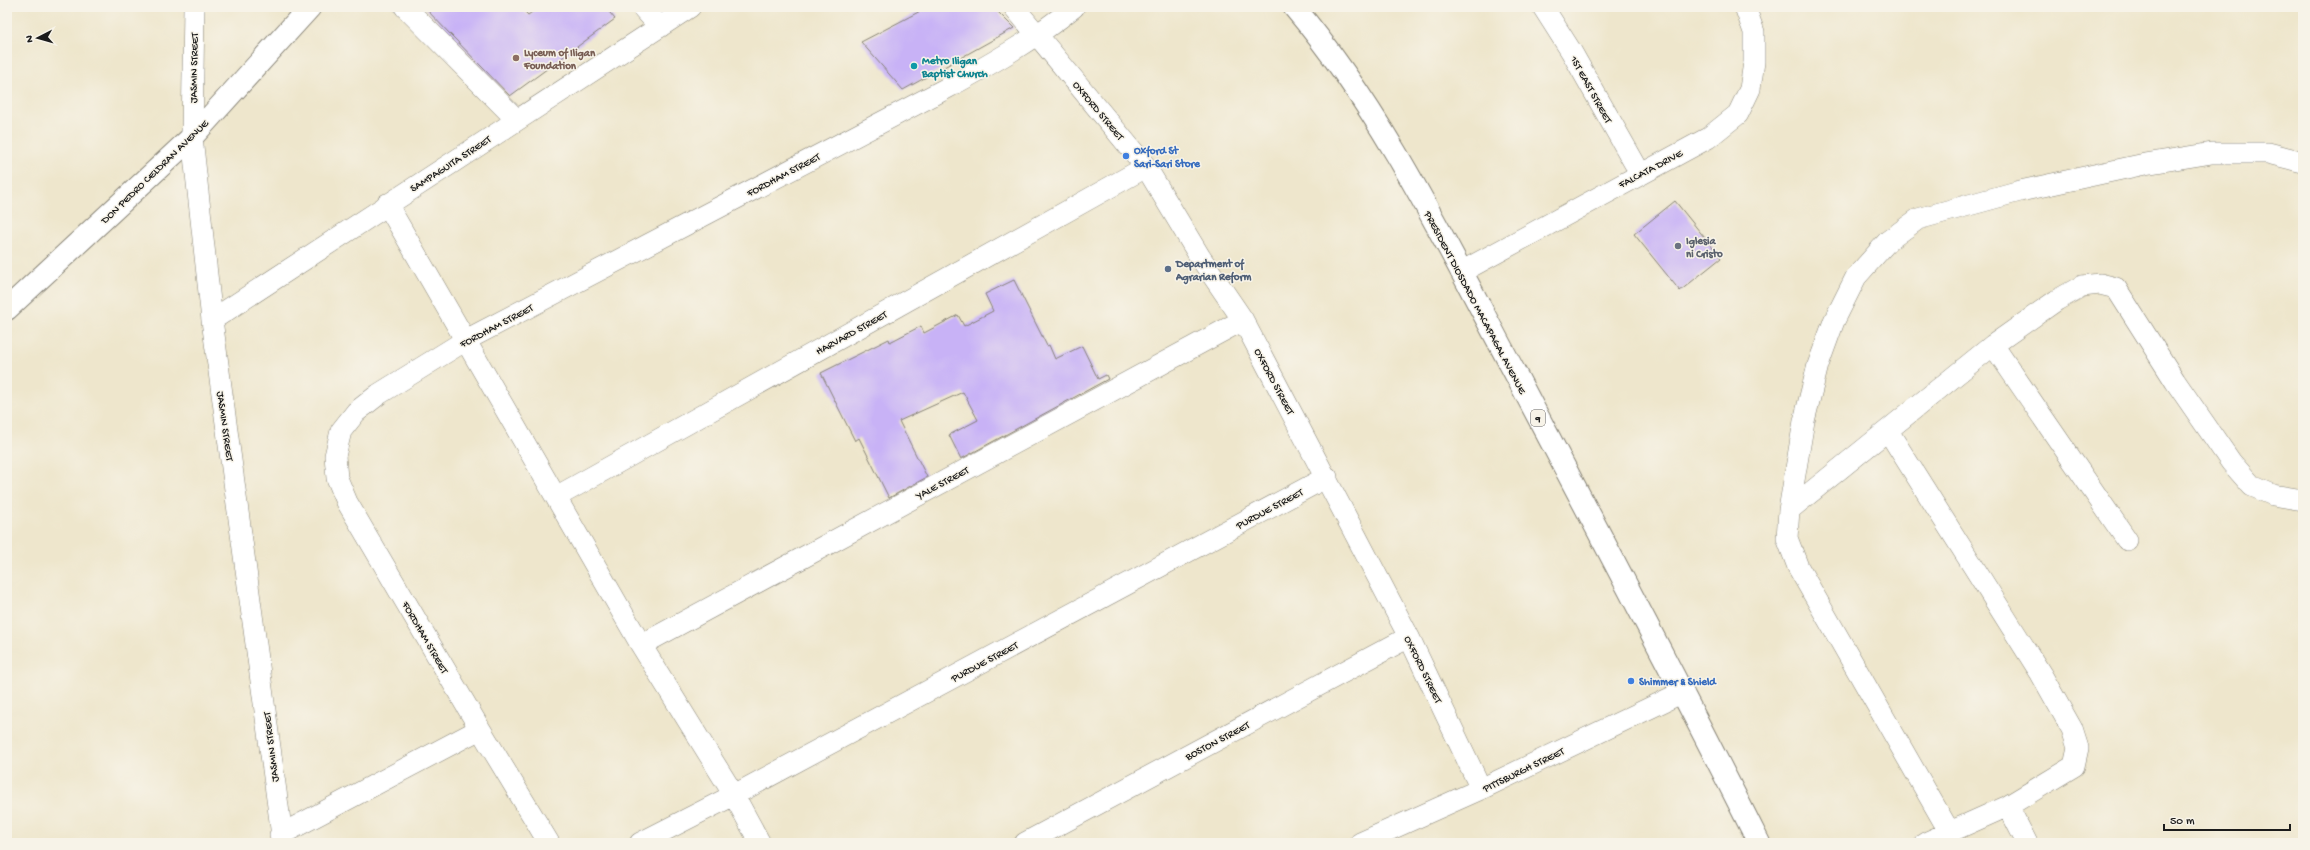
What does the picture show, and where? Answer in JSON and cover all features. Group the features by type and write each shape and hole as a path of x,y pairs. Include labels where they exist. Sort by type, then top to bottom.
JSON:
{"main road":[{"name":"DON PEDRO CELDRAN AVENUE","path":"7,309 192,137 310,7"},
{"name":"PRESIDENT DIOSDADO MACAPAGAL AVENUE","path":"1294,7 1341,66 1374,118 1461,272 1684,692 1759,843"}],"street":[{"name":"JASMIN STREET","path":"194,7 192,137 212,320 269,732 281,839"},
{"path":"405,7 517,120"},
{"path":"642,7 660,27"},
{"name":"SAMPAGUITA STREET","path":"212,320 690,7"},
{"name":"OXFORD STREET","path":"1014,7 1146,167 1200,257 1243,320 1327,477 1409,637 1482,790"},
{"name":"FORDHAM STREET","path":"550,843 480,730 347,502 337,478 335,456 340,431 356,412 379,394 466,340 948,88 1007,55 1037,35 1074,7"},
{"name":"1ST EAST STREET","path":"1543,7 1571,51 1640,173"},
{"name":"FALCATA DRIVE","path":"1461,272 1640,173 1708,138 1738,114 1750,89 1754,62 1754,32 1745,7"},
{"path":"1950,831 1798,567 1787,538 1789,510 1804,421 1818,365 1834,321 1856,277 1888,241 1918,219 2020,190 2145,164 2212,153 2268,152 2303,162"},
{"name":"HARVARD STREET","path":"556,497 1146,167"},
{"path":"387,204 642,645 734,795 760,843"},
{"path":"1789,510 1993,345 2057,300 2082,286 2100,284 2116,288 2174,381 2231,462 2252,486 2273,494 2303,500"},
{"name":"YALE STREET","path":"642,645 1243,320"},
{"path":"1993,345 2127,540"},
{"path":"1888,431 2041,674 2072,728 2078,748 2074,766 2008,806 1925,843"},
{"name":"PURDUE STREET","path":"640,843 734,795 1327,477"},
{"name":"BOSTON STREET","path":"1025,843 1409,637"},
{"name":"PITTSBURGH STREET","path":"1360,843 1482,790 1684,692"},
{"path":"281,839 480,730"},
{"path":"2008,806 2027,843"}],"building":[{"name":"Lyceum of Iligan Foundation","path":"424,7 520,7 528,15 539,7 605,7 615,19 510,96"},
{"name":"Metro Iligan Baptist Church","path":"928,7 993,7 1014,28 903,90 861,42"},
{"name":"Iglesia ni Cristo","path":"1675,201 1721,258 1680,291 1634,234"},
{"path":"1014,280 1055,359 1082,346 1098,379 1106,375 1108,379 961,459 949,435 978,420 963,392 899,421 927,477 889,498 859,438 855,441 821,373 889,339 890,342 921,326 924,333 958,315 964,326 993,311 985,294"}],"place":[{"name":"Lyceum of Iligan Foundation","path":"516,58"},
{"name":"Metro Iligan Baptist Church","path":"914,66"},
{"name":"Oxford St Sari-Sari Store","path":"1126,156"},
{"name":"Iglesia ni Cristo","path":"1678,246"},
{"name":"Department of Agrarian Reform","path":"1168,269"},
{"name":"Shimmer & Shield","path":"1631,681"}]}
